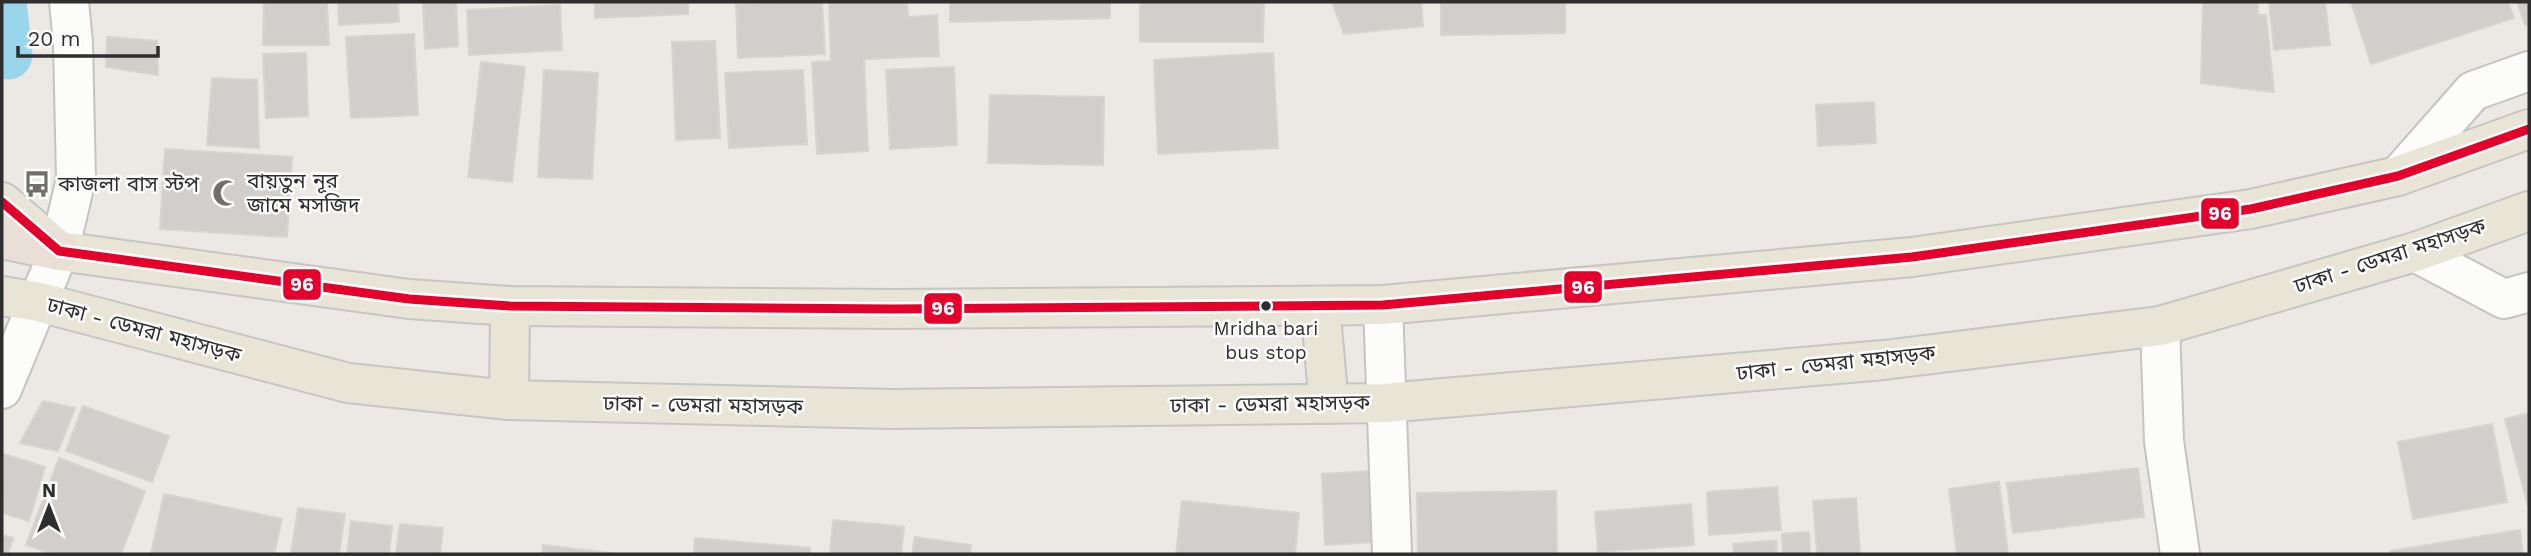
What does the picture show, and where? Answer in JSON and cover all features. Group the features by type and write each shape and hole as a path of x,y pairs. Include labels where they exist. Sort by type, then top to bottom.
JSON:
{"highway":[{"path":"2,239 59,251"}],"main road":[{"path":"2,202 59,251 409,299 510,306 893,310 1383,305 1912,257 2251,209 2398,176 2529,129"},
{"name":"ঢাকা - ডেমরা মহাসড়ক","path":"2,296 39,302 348,383 509,400 892,409 1386,403 1884,360 2160,326 2415,252 2529,211"},
{"path":"509,400 510,306"},
{"path":"1320,306 1329,404"}],"street":[{"path":"2,389 59,251 76,179 73,43 69,2"},
{"path":"2398,176 2473,91 2529,71"},
{"path":"2415,252 2504,299 2529,292"},
{"path":"1383,305 1392,554"},
{"path":"2160,326 2164,441 2180,554"}],"building":[{"path":"264,2 327,3 329,45 263,45"},
{"path":"338,2 398,2 399,22 339,25"},
{"path":"423,2 456,2 458,46 425,49"},
{"path":"595,2 688,2 688,14 595,18"},
{"path":"822,2 825,54 738,58 736,4"},
{"path":"829,2 907,2 908,17 937,15 939,56 864,59 868,151 817,154 812,62 831,61"},
{"path":"950,2 1110,2 1110,18 950,22"},
{"path":"1140,2 1264,2 1263,42 1140,42"},
{"path":"1332,2 1421,2 1423,26 1344,34"},
{"path":"1441,2 1565,2 1565,33 1441,35"},
{"path":"2203,2 2258,2 2258,15 2266,15 2274,92 2201,83"},
{"path":"2269,2 2325,2 2330,45 2274,50"},
{"path":"2351,2 2508,2 2514,18 2371,64"},
{"path":"2517,2 2529,2 2529,24 2525,25"},
{"path":"560,5 562,50 469,55 467,10"},
{"path":"414,34 418,115 351,118 346,37"},
{"path":"107,37 157,41 158,75 106,67"},
{"path":"715,41 720,138 676,140 672,42"},
{"path":"306,53 308,116 266,118 263,54"},
{"path":"1273,53 1278,148 1158,154 1154,60"},
{"path":"481,62 525,67 512,182 468,177"},
{"path":"954,67 957,145 890,149 886,70"},
{"path":"544,70 598,73 592,179 538,177"},
{"path":"803,70 807,144 729,148 725,73"},
{"path":"212,78 257,80 259,148 207,145"},
{"path":"990,95 1104,97 1103,165 988,163"},
{"path":"1874,102 1876,143 1818,146 1816,105"},
{"name":"বায়তুন নূর জামে মসজিদ","path":"165,149 292,157 287,237 160,229"},
{"path":"43,401 75,408 58,451 20,443"},
{"path":"83,406 169,436 152,482 66,451"},
{"path":"2529,413 2529,506 2528,506 2505,419"},
{"path":"2492,424 2507,502 2413,519 2398,442"},
{"path":"3,454 45,467 29,521 2,513"},
{"path":"59,458 145,491 121,554 52,554 26,545"},
{"path":"2138,468 2144,517 2013,533 2007,483"},
{"path":"1371,471 1375,542 1325,545 1322,474"},
{"path":"1999,482 2008,554 1957,554 1949,489"},
{"path":"1777,487 1781,530 1709,535 1707,492"},
{"path":"1556,491 1557,554 1418,554 1417,493"},
{"path":"164,494 282,519 274,554 151,554"},
{"path":"1856,498 1860,554 1817,554 1813,501"},
{"path":"1182,501 1299,513 1295,554 1176,554"},
{"path":"1691,504 1694,545 1598,552 1595,512"},
{"path":"298,508 345,514 339,554 291,554"},
{"path":"833,520 904,527 901,554 830,554"},
{"path":"351,521 392,526 389,554 347,554"},
{"path":"400,524 443,528 440,554 396,554"},
{"path":"2520,530 2523,554 2391,554 2390,551"},
{"path":"1809,532 1810,554 1783,554 1782,534"},
{"path":"2,535 13,538 8,554 2,554"},
{"path":"915,537 971,545 970,554 912,554"},
{"path":"695,538 810,548 810,554 694,554"},
{"path":"1776,540 1777,554 1734,554 1733,544"},
{"path":"543,545 619,554 542,554"}],"waterway":[{"path":"2,2 8,55"}],"transit line":[{"name":"96","path":"2,202 59,251 409,299 510,306 893,309 1383,305 1912,257 2251,209 2398,176 2529,129"}],"place":[{"name":"কাজলা বাস স্টপ","path":"37,184"},
{"name":"বায়তুন নূর জামে মসজিদ","path":"226,193"},
{"name":"Mridha bari bus stop","path":"1266,306"}]}
